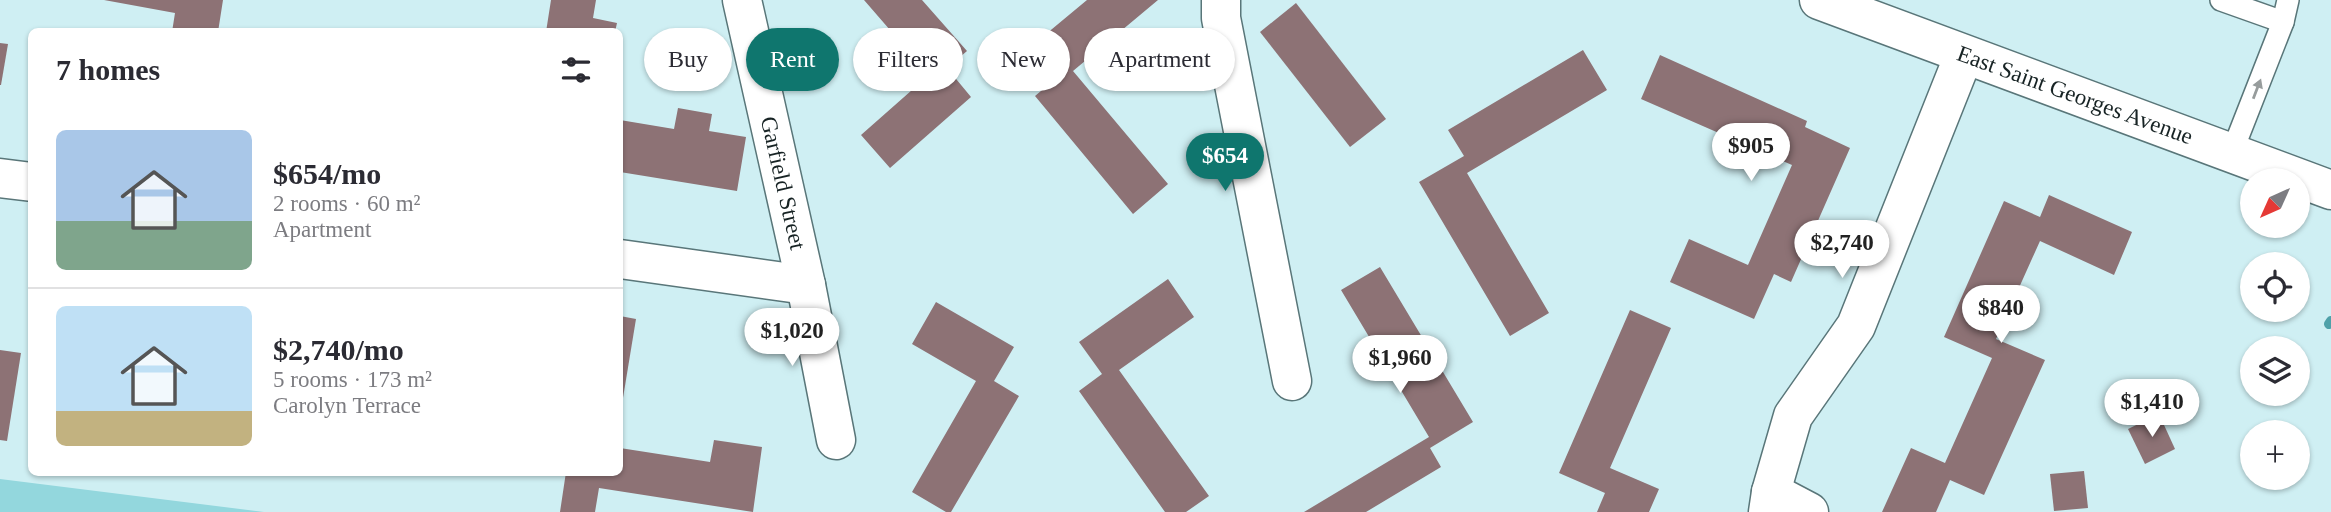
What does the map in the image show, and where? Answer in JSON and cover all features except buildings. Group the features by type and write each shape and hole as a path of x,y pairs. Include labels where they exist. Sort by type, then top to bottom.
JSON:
{"street":[{"name":"Garfield Street","path":"741,0 806,285 836,440"},
{"path":"1221,0 1221,18 1292,381"},
{"name":"East Saint Georges Avenue","path":"1819,0 2331,190"},
{"path":"1809,512 1769,502 1793,416 1856,326 1964,55"},
{"path":"0,178 28,182"},
{"path":"623,259 806,285"}],"lane":[{"path":"2221,0 2283,22"},
{"path":"2232,152 2283,22 2288,0"}],"shaded area":[{"path":"0,479 264,512 0,512"}]}
